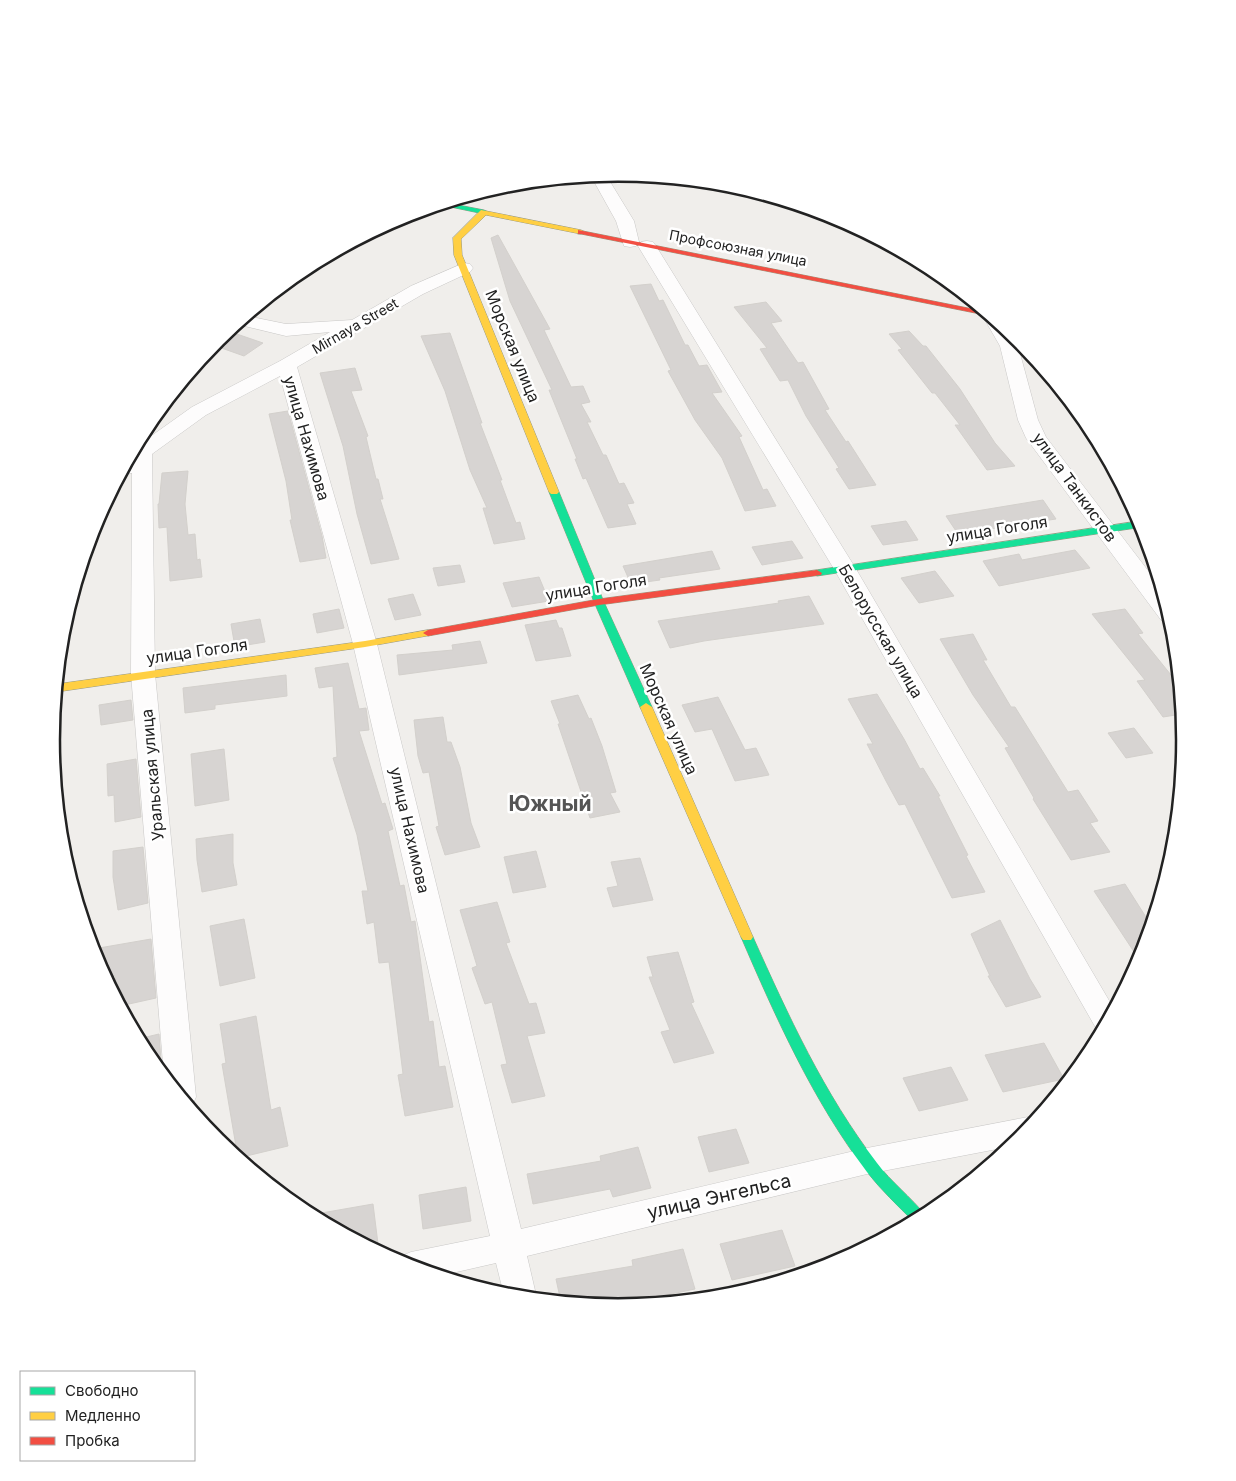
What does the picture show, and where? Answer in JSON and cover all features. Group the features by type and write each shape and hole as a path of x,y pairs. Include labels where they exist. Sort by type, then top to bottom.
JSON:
{"main road":[{"name":"Профсоюзная улица","path":"458,207 974,311"},
{"name":"Морская улица","path":"484,212 457,238 458,255 599,602 778,1007 824,1096 867,1160 914,1213"},
{"name":"улица Гоголя","path":"63,687 143,674 365,644 599,602 845,569 1133,525"}],"street":[{"name":"Белорусская улица","path":"603,183 639,244 845,569 1103,1016"},
{"name":"Mirnaya Street","path":"144,446 199,410 290,363 418,290 464,268"},
{"path":"249,322 286,330 356,324"},
{"name":"улица Нахимова","path":"286,330 290,363 365,644 519,1290"},
{"name":"улица Танкистов","path":"1004,338 1009,346 1028,420 1036,438 1106,528 1158,600"},
{"name":"Уральская улица","path":"138,456 143,674 180,1086"},
{"name":"улица Энгельса","path":"425,1264 509,1246 867,1160 1015,1132"}],"building":[{"path":"498,235 550,329 544,330 571,387 583,386 590,402 581,404 591,422 587,422 603,455 606,455 619,484 624,483 634,503 627,504 636,524 608,528 586,478 583,479 575,459 577,459 549,390 552,390 510,301 491,238"},
{"path":"651,284 659,301 663,300 685,345 688,345 699,366 707,365 722,392 712,393 742,436 739,437 763,490 767,489 776,506 745,511 722,458 695,420 668,371 671,370 630,286"},
{"path":"766,302 782,321 771,323 798,363 803,362 829,409 825,410 846,442 848,441 876,485 849,489 836,469 839,468 806,416 788,380 780,381 760,349 767,348 734,307"},
{"path":"909,331 923,346 926,346 960,389 995,443 1015,466 987,470 955,425 960,425 898,350 902,349 889,334"},
{"path":"450,333 482,423 480,423 502,480 500,480 516,523 520,522 525,539 494,544 483,508 487,508 470,470 445,391 421,336"},
{"path":"236,334 263,343 244,356 221,348"},
{"path":"355,368 362,390 351,391 368,436 366,437 376,479 378,479 383,499 380,499 399,559 371,564 357,514 343,446 320,373"},
{"path":"288,411 322,536 326,558 300,562 290,520 292,520 286,481 269,414"},
{"path":"188,471 185,504 188,535 195,534 197,560 200,559 202,577 170,581 167,527 159,528 158,504 162,473"},
{"path":"1043,500 1056,519 958,534 946,516"},
{"path":"906,521 918,540 883,545 871,526"},
{"path":"792,541 803,558 762,565 752,547"},
{"path":"1075,550 1090,568 999,586 983,561 1019,554 1022,560"},
{"path":"712,551 720,569 659,578 660,580 631,584 623,566"},
{"path":"460,565 465,582 438,586 433,568"},
{"path":"935,571 954,596 919,603 901,578"},
{"path":"539,577 549,601 512,607 503,583"},
{"path":"413,594 421,615 395,620 388,599"},
{"path":"809,596 824,624 704,641 670,648 658,621 779,603 778,601"},
{"path":"339,609 344,628 317,633 313,614"},
{"path":"1125,609 1143,633 1138,634 1172,675 1175,715 1163,717 1137,681 1145,680 1092,614"},
{"path":"260,619 265,642 235,647 231,624"},
{"path":"556,620 559,628 562,628 571,656 536,661 525,625"},
{"path":"973,634 987,660 983,660 1011,707 1015,707 1068,792 1078,790 1098,821 1090,823 1110,852 1071,860 1033,799 1005,748 1009,747 973,695 940,639"},
{"path":"480,641 487,663 399,675 397,655 453,650 452,645"},
{"path":"348,663 359,709 366,708 369,730 359,731 382,804 385,803 393,829 388,831 400,886 404,885 411,922 415,921 429,1022 433,1021 439,1067 445,1066 453,1107 405,1116 398,1075 403,1074 389,962 379,963 374,922 367,924 362,891 368,891 357,835 333,758 337,757 333,686 319,688 315,668"},
{"path":"286,675 287,696 215,705 215,709 185,713 183,688"},
{"path":"877,694 920,769 923,768 940,796 938,796 985,892 952,898 905,804 899,805 867,744 873,744 848,699"},
{"path":"578,695 589,719 591,718 602,746 616,792 610,793 620,812 590,818 551,701"},
{"path":"718,697 745,750 756,748 769,775 735,781 712,729 695,732 682,705"},
{"path":"131,700 133,720 101,725 99,705"},
{"path":"443,717 447,742 451,742 460,767 471,823 480,847 445,855 436,827 439,826 429,772 423,773 418,756 414,720"},
{"path":"1134,728 1153,753 1126,758 1108,733"},
{"path":"224,749 229,800 195,806 191,754"},
{"path":"136,759 141,817 115,822 114,795 108,796 107,764"},
{"path":"233,834 233,863 237,885 202,892 196,839"},
{"path":"143,847 148,903 118,910 113,877 113,851"},
{"path":"536,851 546,887 513,893 504,857"},
{"path":"640,858 653,900 613,907 607,888 618,886 611,862"},
{"path":"1125,884 1147,918 1134,953 1094,891"},
{"path":"497,902 510,942 506,943 529,1004 536,1003 545,1033 527,1036 545,1096 512,1103 501,1065 507,1064 492,1002 485,1004 472,968 477,966 460,910"},
{"path":"244,919 255,978 220,986 210,926"},
{"path":"1000,920 1041,997 1006,1007 988,976 990,976 971,934"},
{"path":"151,939 156,998 127,1004 100,948"},
{"path":"678,952 694,1002 691,1003 714,1053 674,1063 661,1032 670,1030 649,977 653,977 647,957"},
{"path":"256,1016 271,1110 280,1107 288,1146 246,1156 236,1147 222,1064 226,1063 220,1024"},
{"path":"159,1034 161,1061 154,1051 146,1037"},
{"path":"1044,1043 1063,1077 1061,1080 1003,1092 985,1055"},
{"path":"951,1067 968,1100 919,1111 903,1078"},
{"path":"736,1129 749,1163 709,1172 698,1137"},
{"path":"638,1147 651,1188 613,1197 610,1189 533,1204 527,1174 601,1161 600,1156"},
{"path":"466,1187 471,1221 423,1229 419,1195"},
{"path":"373,1204 378,1244 339,1224 322,1213"},
{"path":"782,1230 795,1266 732,1280 720,1244"},
{"path":"683,1249 695,1289 654,1297 618,1298 560,1295 556,1279 633,1266 632,1260"}],"traffic: fast":[{"path":"458,207 484,212"},
{"path":"554,492 599,602 646,707"},
{"path":"817,573 1133,525"},
{"path":"747,937 786,1023 831,1106 872,1167 914,1213"}],"traffic: slow":[{"path":"554,492 458,255 457,238 484,212 581,232"},
{"path":"63,687 365,644 428,633"},
{"path":"646,707 747,937"}],"traffic: jam":[{"path":"581,232 974,311"},
{"path":"428,633 599,602 817,573"}],"district":[{"name":"Южный","path":"550,804"}]}
